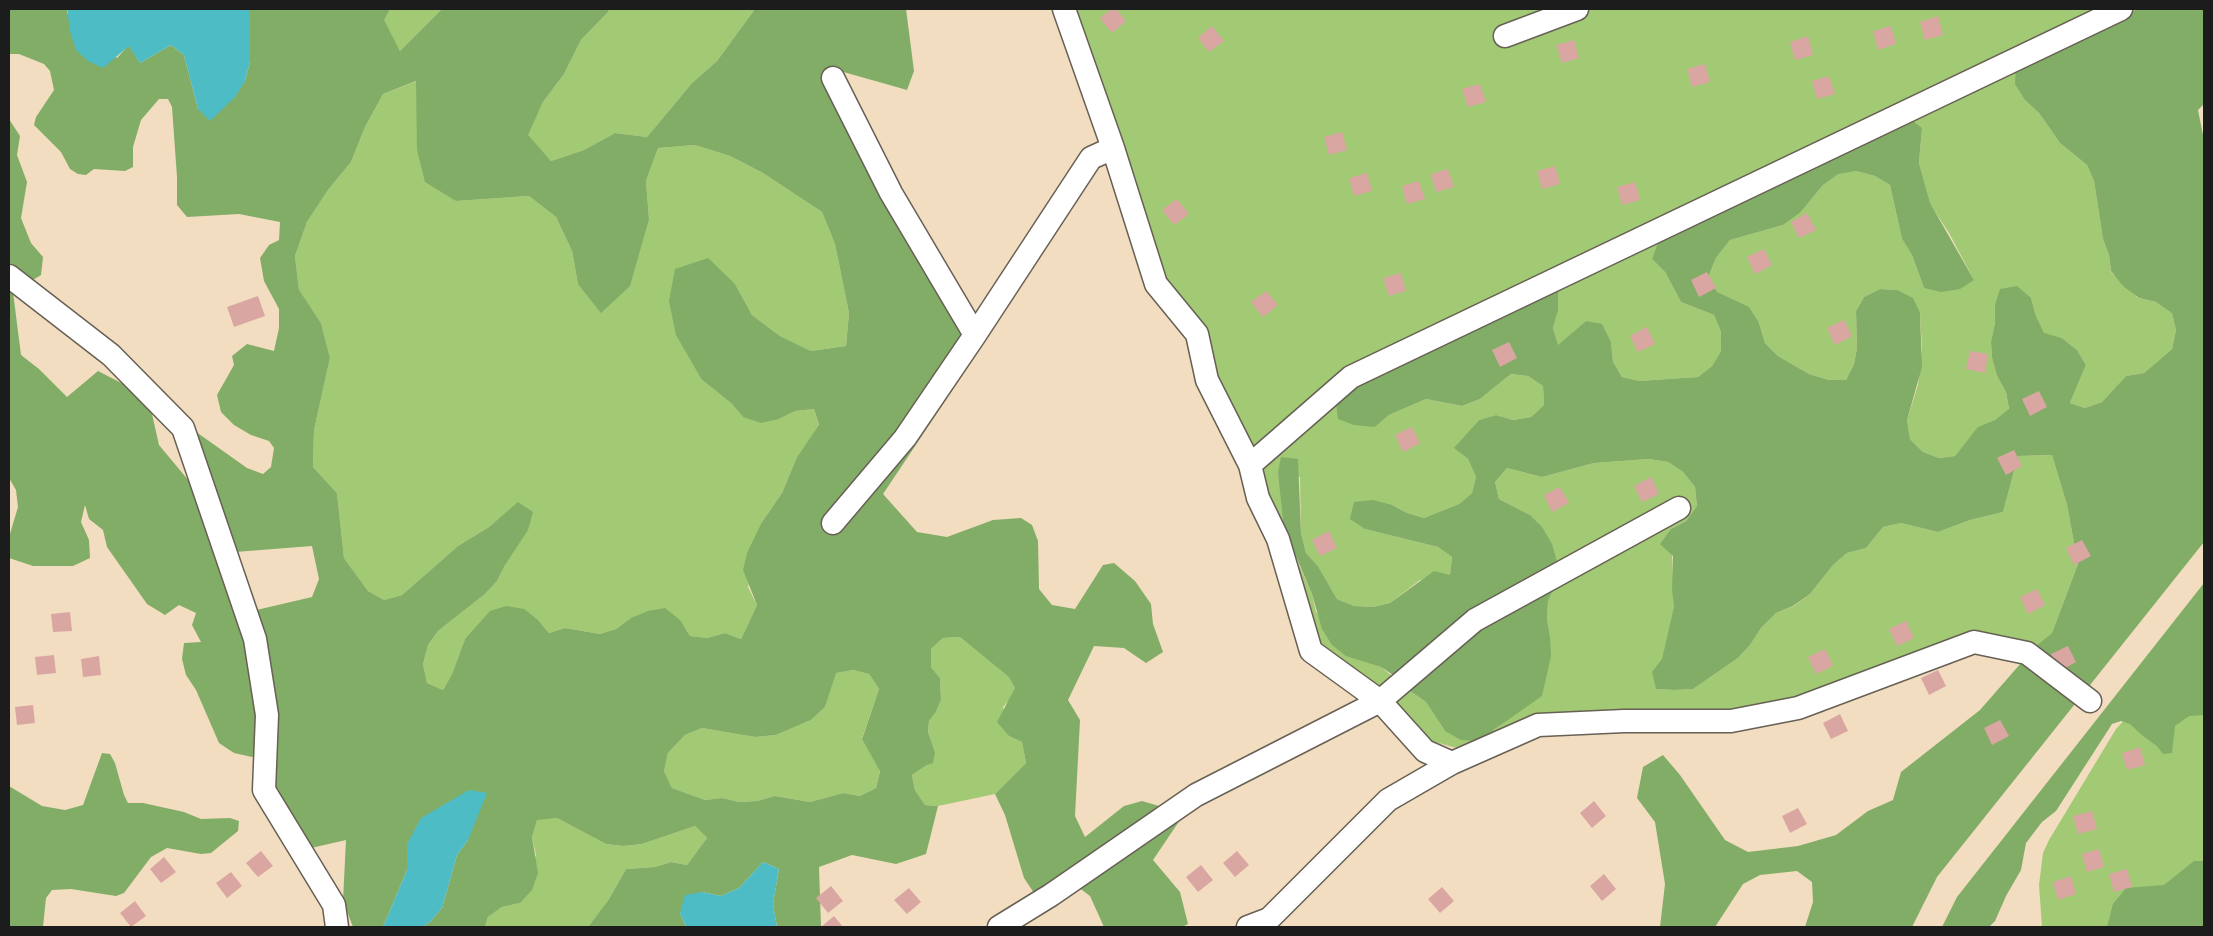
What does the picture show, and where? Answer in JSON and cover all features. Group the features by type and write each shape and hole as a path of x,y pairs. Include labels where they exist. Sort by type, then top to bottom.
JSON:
{"lane":[{"path":"1064,9 1113,148 1156,284 1197,334 1208,380 1250,466 1258,498 1278,539 1311,652 1380,701 1425,751 1452,763"},
{"path":"1505,36 1577,9"},
{"path":"1250,466 1350,377 2121,9"},
{"path":"833,78 891,193 976,335"},
{"path":"833,523 905,438 976,335 1091,158 1113,148"},
{"path":"9,276 111,354 183,428 255,639 266,715 264,790 334,904 337,927"},
{"path":"999,927 1051,895 1196,795 1380,701 1475,620 1679,508"},
{"path":"1248,927 1269,919 1388,800 1452,763 1538,725 1624,721 1731,722 1798,708 1974,642 2027,653 2090,701"}],"green space":[{"path":"9,9 67,9 67,13 117,58 129,45 140,63 171,45 184,55 198,109 245,81 250,62 250,9 390,9 384,20 400,51 442,9 608,9 608,12 581,40 564,74 543,102 528,135 551,161 584,150 615,133 647,137 692,83 717,61 755,9 906,9 914,71 907,90 833,69 824,78 837,111 978,352 883,494 917,532 947,537 993,520 1021,518 1032,525 1038,541 1039,589 1052,605 1075,609 1103,565 1114,563 1135,581 1151,604 1153,624 1163,652 1146,663 1124,648 1094,646 1068,700 1080,720 1075,816 1085,837 1124,806 1142,801 1159,806 1180,820 1153,860 1180,892 1188,924 1182,927 1104,927 1090,896 1065,877 1034,893 1024,878 1005,815 995,794 1026,763 1022,742 1009,736 997,722 1015,688 1009,677 960,637 943,638 931,649 931,667 940,678 941,700 936,712 929,721 928,732 935,752 933,763 912,775 915,790 925,805 938,806 926,854 896,864 852,855 819,867 821,927 777,927 773,904 779,869 763,862 739,888 721,896 702,892 680,913 686,927 588,927 609,899 626,869 655,867 671,862 687,865 707,838 695,826 642,844 623,846 606,844 557,818 537,820 532,837 538,873 532,890 520,903 502,907 488,917 485,927 422,927 430,922 442,908 457,855 468,840 407,844 407,870 383,927 353,927 343,901 346,840 311,848 274,792 267,747 252,757 234,753 219,743 196,690 186,675 182,659 184,643 201,642 192,625 196,613 179,605 165,615 147,604 107,547 103,530 89,519 85,505 81,522 89,540 90,558 73,566 33,566 9,558 9,537 18,507 16,490 9,478 9,119 20,136 17,155 27,182 21,218 31,243 43,257 41,275 33,280 12,284 21,355 39,369 67,397 98,371 131,388 152,414 159,445 189,481 233,609 248,612 312,597 319,579 312,546 235,552 192,429 247,468 263,474 271,467 274,448 269,441 251,435 234,425 221,412 217,395 234,365 232,356 247,344 274,351 279,328 279,309 264,281 260,258 269,245 279,240 280,222 239,214 187,217 177,205 172,107 168,99 159,99 141,120 133,147 133,167 125,171 94,169 86,175 78,174 70,169 61,152 34,125 36,117 54,90 50,71 44,64 19,54 9,54","holes":["416,81 417,150 425,182 456,201 529,196 556,217 572,251 578,284 601,313 630,286 649,219 646,181 658,148 695,145 730,156 763,173 822,212 835,244 849,313 846,346 811,351 780,336 752,315 735,284 708,258 675,269 669,301 676,335 702,380 731,403 743,417 761,423 779,419 795,411 814,409 819,425 797,457 782,493 762,522 747,553 743,570 757,605 741,639 725,633 707,638 690,636 681,621 665,608 648,611 631,618 616,629 600,634 565,628 549,633 538,620 524,609 506,606 490,611 465,639 452,674 443,690 427,683 423,664 428,645 438,631 485,594 497,581 528,530 533,512 518,502 489,527 458,546 402,595 384,600 368,591 344,558 337,493 313,467 314,430 330,358 321,323 299,290 295,256 307,222 328,190 351,162 365,127 383,94","853,670 869,674 879,689 862,739 880,771 876,788 860,796 843,793 810,802 775,796 757,801 739,802 722,798 705,800 672,788 664,771 668,753 685,735 702,728 755,737 776,735 811,720 825,707 836,673"]},
{"path":"390,9 442,9 400,51 383,20"},
{"path":"608,9 755,9 717,61 692,83 647,137 615,133 584,150 551,161 527,136 543,102 564,74 581,40 607,13"},
{"path":"1071,9 2138,9 2016,65 2025,100 2039,113 2060,143 2087,165 2094,181 2103,239 2109,255 2111,272 2138,298 2156,302 2172,312 2176,330 2172,349 2144,373 2126,376 2102,402 2085,408 2070,403 2086,365 2077,350 2062,338 2044,334 2031,298 1995,305 1995,323 1991,341 1992,358 1997,376 2006,392 2009,410 1995,420 1978,428 1955,456 1939,458 1923,452 1910,439 1907,420 1918,385 1922,349 1920,313 1897,290 1880,289 1864,297 1856,311 1857,348 1854,364 1846,380 1829,380 1809,374 1778,356 1765,343 1759,323 1717,292 1709,275 1716,258 1730,240 1783,225 1800,213 1823,185 1838,173 1856,171 1875,176 1890,185 1902,239 1912,255 1924,288 1974,280 1949,233 1930,204 1919,163 1922,128 1652,259 1665,272 1681,302 1714,315 1721,332 1721,351 1712,366 1698,377 1639,381 1622,377 1613,362 1611,342 1586,321 1558,346 1553,328 1558,311 1557,291 1361,382 1375,427 1389,415 1426,399 1462,406 1480,399 1511,374 1528,376 1543,386 1544,405 1531,417 1513,420 1496,415 1479,420 1455,448 1468,459 1476,477 1472,493 1459,504 1424,518 1407,513 1392,505 1365,529 1438,547 1452,557 1450,575 1420,580 1390,603 1373,607 1354,606 1337,599 1318,566 1306,553 1301,533 1300,477 1278,473 1290,545 1312,594 1316,612 1364,661 1381,667 1426,702 1445,731 1494,730 1525,706 1542,696 1550,636 1547,619 1548,600 1556,583 1530,515 1499,499 1495,482 1507,468 1542,477 1594,463 1649,459 1668,462 1683,472 1695,487 1697,506 1686,521 1671,529 1674,606 1656,689 1674,690 1693,689 1738,658 1750,645 1761,628 1776,613 1794,606 1810,594 1833,565 1847,553 1866,548 1883,527 1901,523 1938,532 1970,520 2003,512 2018,456 2052,455 2067,505 2078,564 2052,633 2036,647 1971,632 1812,693 1741,713 1538,717 1467,751 1421,738 1317,651 1217,383 1205,326 1162,277"},
{"path":"2138,9 2204,9 2204,104 2198,110 2204,140 2204,542 1937,877 1912,927 1805,927 1813,902 1812,882 1797,871 1760,875 1743,884 1715,927 1660,927 1665,884 1655,822 1637,798 1643,767 1663,755 1680,775 1725,840 1748,852 1798,846 1836,835 1868,811 1893,800 1901,772 1980,710 2035,647 2052,633 2078,564 2067,505 2052,455 2018,456 2003,512 1970,520 1938,532 1901,523 1883,527 1866,548 1847,553 1833,565 1810,594 1793,606 1776,613 1761,628 1750,645 1738,658 1693,689 1674,690 1656,689 1652,672 1662,659 1674,606 1672,590 1673,556 1660,544 1671,529 1686,521 1697,506 1695,487 1683,472 1668,462 1649,459 1594,463 1542,477 1507,468 1495,482 1499,499 1530,515 1542,527 1552,544 1557,562 1556,583 1548,601 1547,619 1551,656 1542,696 1478,741 1461,740 1445,731 1426,702 1410,691 1396,677 1381,667 1346,656 1332,645 1322,629 1312,594 1284,528 1278,473 1281,457 1298,459 1301,533 1306,553 1318,566 1337,599 1354,606 1373,607 1390,603 1434,571 1450,575 1452,557 1438,547 1365,529 1350,519 1354,502 1373,500 1392,505 1407,513 1424,518 1459,504 1472,493 1476,477 1468,459 1454,448 1479,420 1496,415 1513,420 1531,417 1544,405 1543,386 1528,376 1511,374 1480,399 1462,406 1426,399 1389,415 1375,427 1354,425 1338,419 1336,402 1361,382 1558,291 1558,311 1553,328 1558,345 1586,321 1602,324 1611,342 1613,362 1622,377 1639,381 1698,377 1712,366 1721,351 1721,332 1714,315 1681,302 1665,272 1652,259 1658,243 1908,117 1922,128 1919,163 1930,203 1974,280 1960,289 1941,292 1924,288 1912,255 1902,239 1890,185 1875,176 1856,171 1838,174 1823,185 1800,213 1783,225 1730,240 1716,258 1709,275 1717,292 1749,307 1759,323 1765,343 1778,356 1809,374 1829,380 1846,380 1854,364 1857,348 1856,311 1864,297 1880,289 1897,290 1913,298 1920,313 1922,367 1907,420 1910,439 1923,452 1939,458 1955,456 1978,427 1995,420 2009,409 2006,392 1997,376 1992,358 1991,341 1995,323 1995,305 2000,289 2017,286 2031,298 2036,316 2044,333 2062,338 2077,350 2086,365 2070,403 2085,408 2102,402 2126,376 2144,373 2172,349 2176,330 2172,313 2156,302 2139,298 2123,286 2111,271 2109,255 2103,239 2094,181 2087,165 2060,143 2039,113 2025,100 2015,84 2016,65"},
{"path":"417,81 417,150 456,201 529,196 556,217 572,251 578,284 649,219 646,181 658,148 695,145 730,156 763,173 822,212 835,244 849,313 846,346 811,351 780,336 752,315 735,284 702,380 731,403 743,417 779,419 795,411 814,409 819,426 797,457 782,493 762,522 748,587 757,605 741,639 725,633 707,638 690,636 681,621 631,618 616,629 600,634 565,628 549,633 538,620 465,639 452,674 443,690 427,683 423,664 428,645 438,631 485,594 497,581 505,565 518,503 489,527 458,546 402,595 384,600 368,591 344,558 337,493 313,467 314,430 330,358 321,323 299,291 295,256 307,222 328,190 351,162 365,127 383,94"},
{"path":"2204,583 2204,715 2189,716 2175,726 2172,753 2163,754 2157,746 2130,724 2121,721 2112,724 2056,811 2042,822 2026,843 2021,870 2006,896 1995,921 1989,927 1942,927 1957,897"},
{"path":"2204,634 2204,927 2042,927 2039,885 2043,853 2049,840 2116,729"},
{"path":"960,637 1010,677 1015,688 1012,697 1003,707 1009,736 1022,742 1026,763 995,794 938,806 925,805 915,790 912,775 927,765 935,752 928,732 929,721 936,712 941,700 940,678 931,667 931,649 943,638"},
{"path":"853,670 869,674 879,689 862,738 880,770 876,788 860,796 843,793 810,802 775,796 757,801 739,802 722,798 705,800 672,788 664,771 668,753 685,735 702,728 755,737 776,735 811,720 825,707 835,673"},
{"path":"102,753 110,754 115,763 128,803 143,803 184,812 201,819 230,818 239,821 238,831 211,853 201,854 167,848 151,857 124,893 116,896 71,889 52,890 46,898 43,927 9,927 9,786 42,806 65,810 83,805"},
{"path":"557,818 606,844 623,846 642,844 695,826 707,838 687,865 671,862 655,867 626,869 609,899 588,927 485,927 488,917 502,907 520,903 536,855 532,837 537,819"},
{"path":"2194,861 2204,861 2204,927 2107,927 2113,904 2126,888 2164,885"}],"water":[{"path":"67,9 250,9 250,62 245,81 235,97 210,121 198,109 184,55 171,45 140,63 129,46 103,68 88,61 76,50 70,31"},
{"path":"469,790 487,793 468,840 457,855 442,908 430,922 422,927 383,927 407,870 407,844 421,818"},
{"path":"763,862 779,869 773,904 777,927 686,927 680,913 685,895 702,892 721,896 739,888"}],"building":[{"path":"1112,9 1116,9 1126,21 1112,33 1100,18"},
{"path":"1938,16 1943,35 1925,40 1920,22"},
{"path":"1212,26 1224,41 1209,52 1198,38"},
{"path":"1891,26 1896,44 1878,50 1873,31"},
{"path":"1808,36 1813,55 1795,60 1790,42"},
{"path":"1574,40 1579,58 1562,63 1556,45"},
{"path":"1705,64 1710,82 1692,87 1687,69"},
{"path":"1829,76 1835,94 1817,99 1812,81"},
{"path":"1480,84 1486,102 1468,107 1462,89"},
{"path":"1342,132 1347,150 1329,155 1324,137"},
{"path":"1555,166 1560,184 1542,189 1537,171"},
{"path":"1448,169 1454,187 1436,192 1431,174"},
{"path":"1367,173 1372,191 1354,196 1349,178"},
{"path":"1419,181 1425,199 1407,204 1402,186"},
{"path":"1635,182 1640,200 1622,205 1617,187"},
{"path":"1177,199 1189,214 1174,225 1162,210"},
{"path":"1807,213 1816,230 1799,238 1791,222"},
{"path":"1764,249 1772,265 1755,274 1747,257"},
{"path":"1707,272 1716,288 1699,297 1691,280"},
{"path":"1401,273 1406,291 1389,296 1383,278"},
{"path":"1266,291 1278,305 1263,317 1251,302"},
{"path":"258,296 265,316 234,327 227,307"},
{"path":"1844,320 1852,336 1835,345 1827,328"},
{"path":"1647,327 1655,344 1638,352 1630,336"},
{"path":"1509,342 1517,358 1500,367 1492,350"},
{"path":"1970,351 1988,354 1985,373 1966,369"},
{"path":"2039,391 2047,407 2030,416 2022,399"},
{"path":"1412,427 1420,443 1403,452 1395,435"},
{"path":"2014,450 2022,466 2006,475 1997,458"},
{"path":"1651,477 1659,494 1642,502 1634,486"},
{"path":"1560,487 1569,503 1552,512 1544,495"},
{"path":"1329,531 1337,548 1320,556 1312,540"},
{"path":"2082,540 2091,556 2074,565 2066,548"},
{"path":"2037,589 2045,605 2028,614 2020,597"},
{"path":"70,612 72,631 53,632 51,614"},
{"path":"1906,621 1914,638 1897,646 1889,629"},
{"path":"2068,646 2076,662 2060,671 2051,654"},
{"path":"1825,649 1833,666 1816,674 1808,657"},
{"path":"54,655 56,673 37,675 35,657"},
{"path":"99,656 101,675 83,677 81,659"},
{"path":"1938,670 1946,686 1929,695 1921,678"},
{"path":"33,705 35,723 17,725 15,707"},
{"path":"1840,714 1848,731 1831,739 1823,723"},
{"path":"2000,720 2009,736 1992,745 1984,728"},
{"path":"2140,747 2145,765 2127,770 2122,753"},
{"path":"1594,801 1606,816 1592,828 1580,813"},
{"path":"1798,808 1807,824 1790,833 1782,816"},
{"path":"2092,811 2097,829 2078,834 2073,816"},
{"path":"2099,849 2104,867 2087,872 2082,854"},
{"path":"261,851 273,866 258,877 246,863"},
{"path":"1237,851 1249,865 1235,877 1223,863"},
{"path":"164,857 176,872 161,883 150,869"},
{"path":"1201,865 1213,880 1198,892 1186,877"},
{"path":"2127,869 2132,887 2114,892 2109,874"},
{"path":"231,872 242,886 227,898 216,883"},
{"path":"1604,874 1616,889 1602,901 1590,886"},
{"path":"2071,876 2076,894 2058,900 2053,882"},
{"path":"831,886 843,901 828,913 816,898"},
{"path":"1442,887 1454,901 1440,913 1428,899"},
{"path":"909,888 921,902 907,914 894,900"},
{"path":"135,901 146,916 131,927 120,913"},
{"path":"834,916 843,927 821,927"}]}
